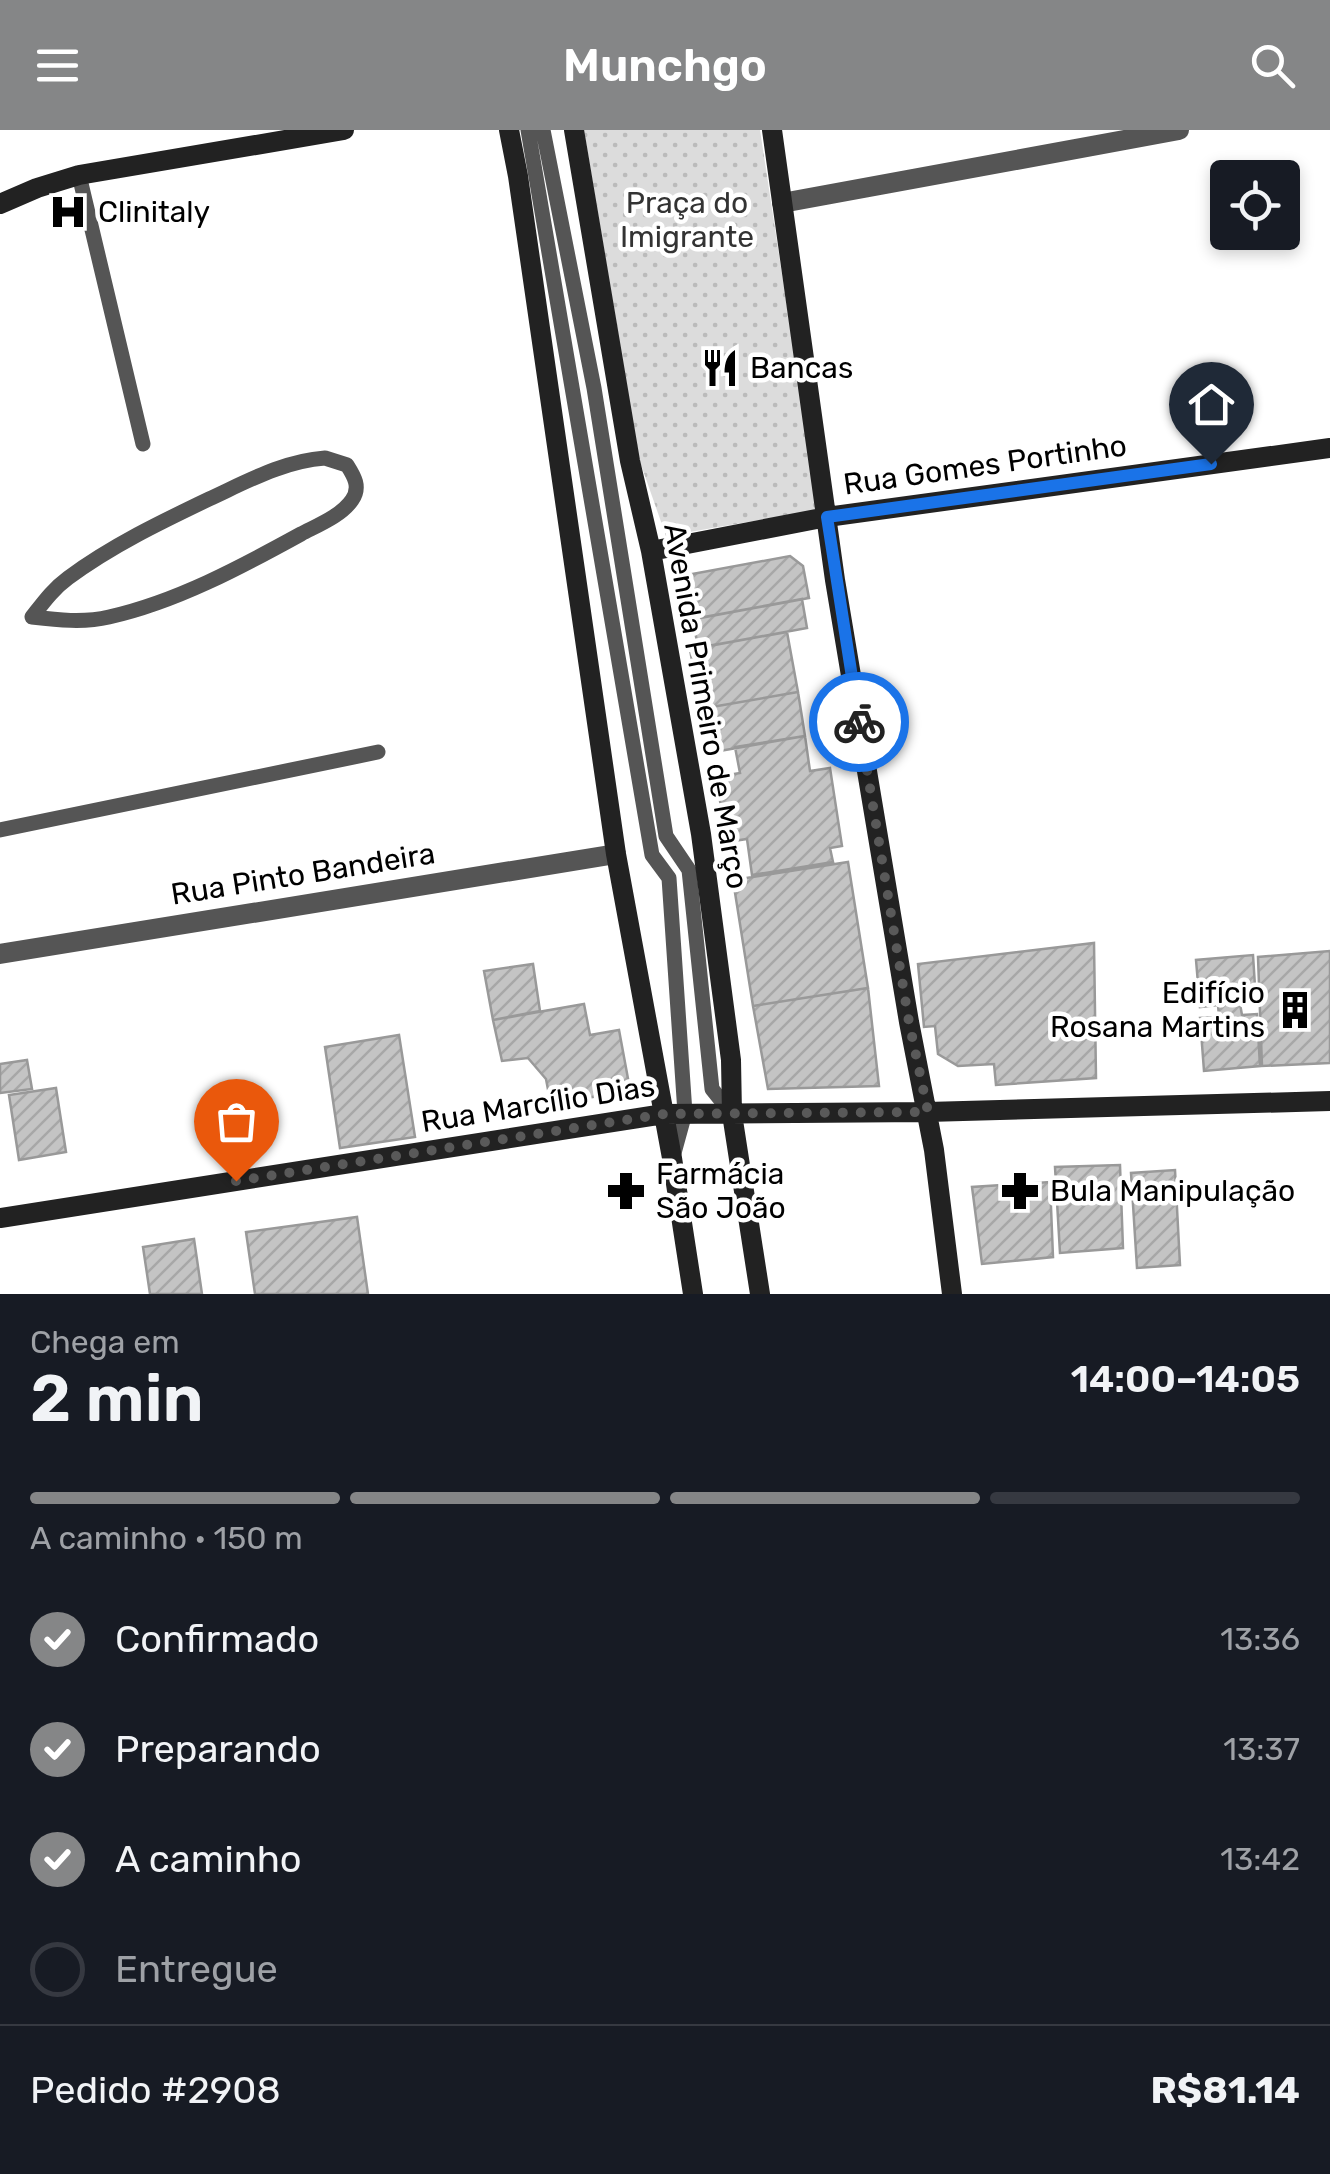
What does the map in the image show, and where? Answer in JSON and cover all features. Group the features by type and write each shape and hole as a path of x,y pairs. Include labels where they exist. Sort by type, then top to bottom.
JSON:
{"street":[{"path":"0,204 79,175 344,130"},
{"path":"509,130 616,854 674,1114 672,1158 692,1294"},
{"name":"Avenida Primeiro de Março","path":"574,130 630,461 651,551 701,834 730,1060 732,1114 760,1294"},
{"path":"772,130 827,517 909,1022 928,1112 952,1294"},
{"path":"782,202 1179,130"},
{"name":"Rua Gomes Portinho","path":"651,551 827,517 1330,448"},
{"name":"Rua Pinto Bandeira","path":"0,954 616,854"},
{"name":"Rua Marcílio Dias","path":"0,1218 674,1114 928,1112 1330,1101"}],"lane":[{"path":"528,130 652,854 669,878 674,1114"},
{"path":"543,130 594,388 666,836 690,870 712,1089 732,1114"},
{"path":"79,175 143,444"},
{"path":"594,388 624,426"},
{"path":"325,458 347,465 355,478 356,492 351,503 337,514 265,554 173,596 107,618 66,621 32,617 49,594 103,554 248,481 287,465 325,458"},
{"path":"853,684 888,709"},
{"path":"0,830 378,752"}],"green space":[{"name":"Praça do Imigrante","path":"584,130 760,130 818,510 666,536 639,459"}],"building":[{"path":"790,556 803,566 809,598 684,621 676,577"},
{"path":"802,599 807,628 698,648 693,619"},
{"path":"787,632 798,692 700,709 690,649"},
{"path":"798,692 805,736 708,753 700,709"},
{"path":"805,736 810,771 830,768 842,846 830,848 833,862 752,875 747,839 727,842 716,777 740,773 735,747"},
{"path":"848,862 868,988 753,1006 733,880"},
{"path":"1094,943 1096,1078 996,1085 994,1064 958,1066 938,1054 935,1026 924,1027 918,964"},
{"name":"Edifício Rosana Martins","path":"1330,951 1330,1063 1262,1066 1258,957"},
{"path":"1253,955 1256,1002 1240,1004 1242,1015 1257,1014 1260,1066 1204,1071 1200,1018 1219,1017 1218,1005 1200,1007 1196,960"},
{"path":"533,964 540,1011 493,1020 484,971"},
{"path":"868,988 879,1086 768,1089 753,1006"},
{"path":"584,1004 590,1035 619,1030 629,1084 597,1090 598,1096 551,1105 546,1079 528,1058 502,1061 493,1020"},
{"path":"399,1035 415,1137 340,1148 325,1047"},
{"path":"27,1060 32,1089 0,1093 0,1064"},
{"path":"56,1088 66,1152 19,1160 9,1095"},
{"path":"1120,1165 1123,1248 1060,1253 1055,1167"},
{"path":"1175,1170 1180,1265 1137,1268 1131,1173"},
{"path":"1050,1182 1053,1257 982,1264 972,1187"},
{"path":"357,1217 368,1294 255,1294 246,1232"},
{"path":"194,1239 202,1294 150,1294 143,1247"}],"way so far":[{"path":"236,1181 664,1114 928,1112 909,1022 859,722"}],"place":[{"name":"Clinitaly","path":"68,212"},
{"name":"Bancas","path":"720,368"},
{"name":"Edifício Rosana Martins","path":"1295,1010"},
{"name":"Farmácia São João","path":"626,1191"},
{"name":"Bula Manipulação","path":"1020,1191"}],"route":[{"path":"859,722 827,517 1211,464"}]}
